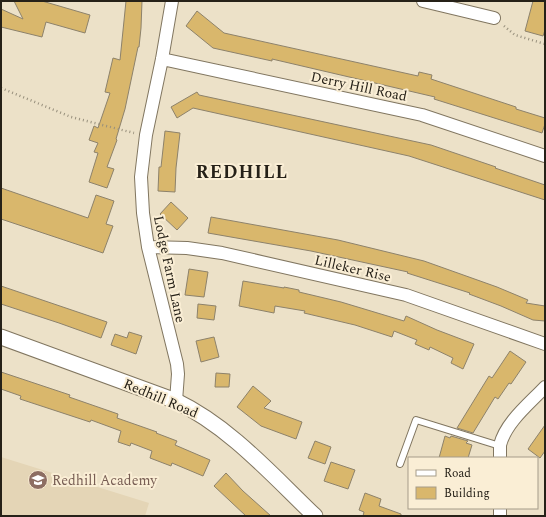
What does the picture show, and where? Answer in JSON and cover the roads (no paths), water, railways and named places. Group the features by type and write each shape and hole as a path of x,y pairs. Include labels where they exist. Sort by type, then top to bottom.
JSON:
{"street":[{"name":"Lodge Farm Lane","path":"172,1 162,59 146,135 142,178 142,213 148,247 177,364 178,374 176,401"},
{"path":"423,1 494,18"},
{"name":"Derry Hill Road","path":"162,59 422,115 545,156"},
{"name":"Lilleker Rise","path":"148,247 187,248 222,254 406,295 545,344"},
{"name":"Redhill Road","path":"1,337 176,401 208,418 254,458 315,516"},
{"path":"500,452 505,434 514,420 545,387"}],"lane":[{"path":"400,464 416,420 500,452"}],"place":[{"name":"Redhill Academy","path":"38,480"}],"district":[{"name":"REDHILL","path":"242,172"}]}
